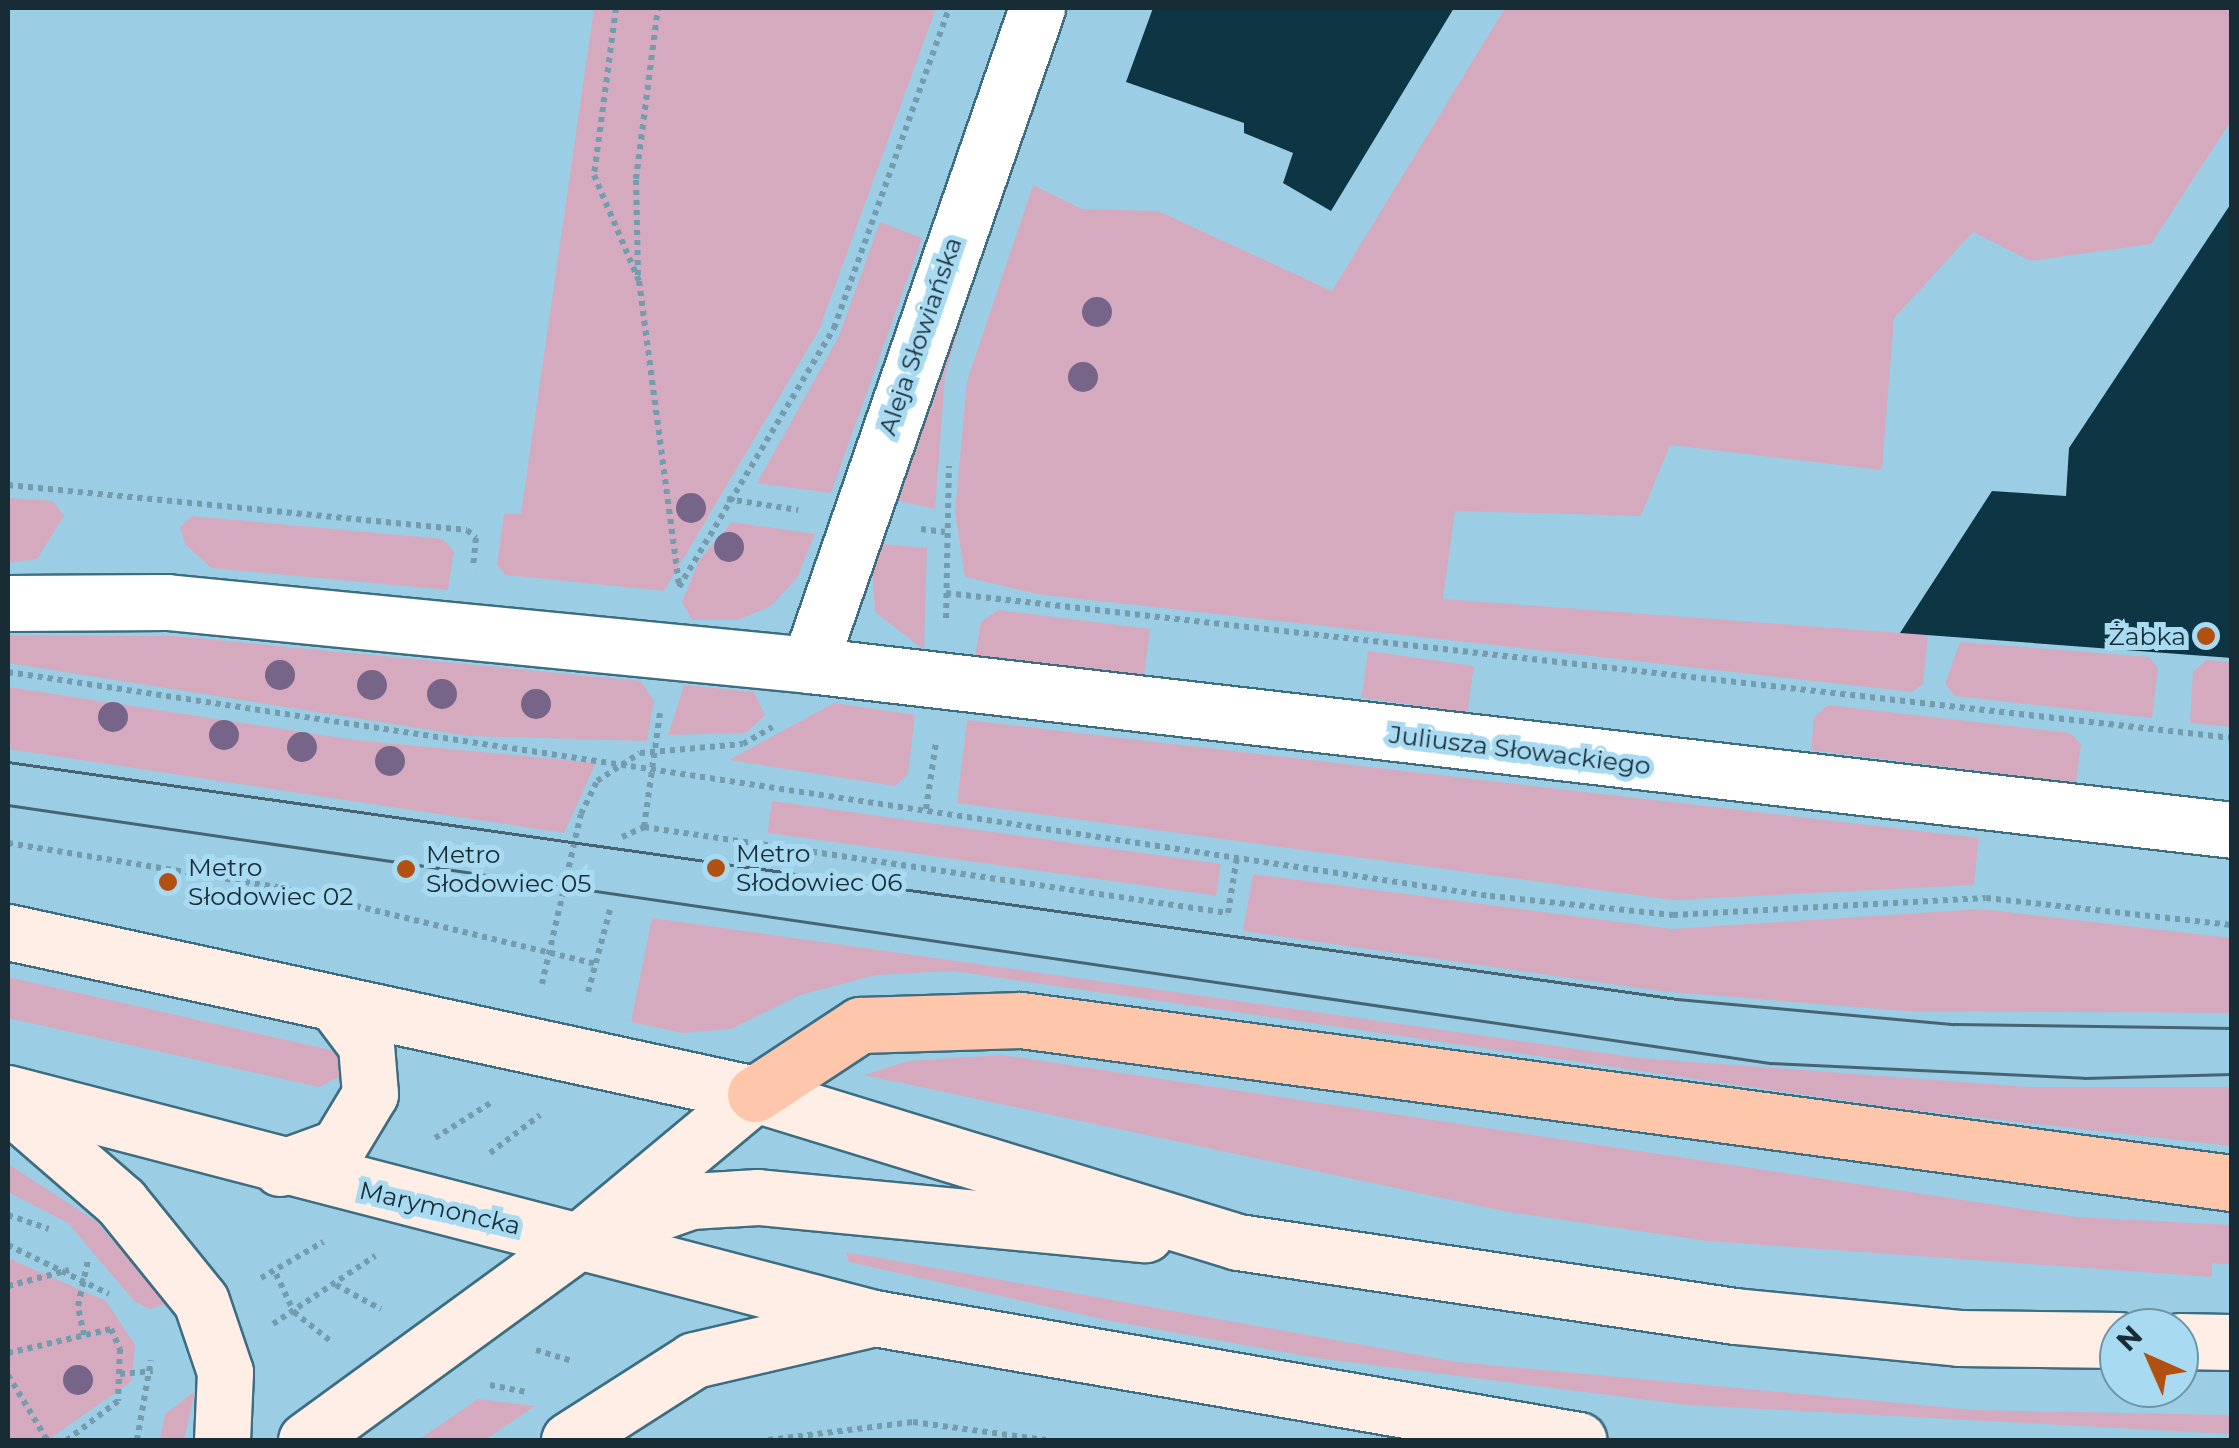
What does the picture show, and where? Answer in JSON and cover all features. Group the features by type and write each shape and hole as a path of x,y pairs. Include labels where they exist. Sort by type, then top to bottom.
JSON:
{"highway":[{"path":"755,1094 860,1025 1021,1020 2232,1183"}],"main road":[{"path":"8,932 755,1094 1238,1242"},
{"path":"280,1168 338,1147 370,1094 366,1045 336,1005"},
{"name":"Marymoncka","path":"8,1094 280,1168 580,1240 874,1318"},
{"path":"306,1440 580,1240 755,1094"},
{"path":"8,1104 121,1202 200,1301 224,1372 222,1440"},
{"path":"580,1240 691,1201 758,1197 1238,1242 1736,1316 1960,1338 2099,1340"},
{"path":"570,1440 694,1360 874,1318 1579,1440"},
{"path":"2199,1341 2232,1342"}],"street":[{"name":"Aleja Słowiańska","path":"809,665 1037,8"},
{"path":"8,603 167,602 809,665"},
{"name":"Juliusza Słowackiego","path":"809,665 2232,830"}],"path":[{"path":"616,8 594,176 638,281"},
{"path":"658,8 636,179 638,281 679,584"},
{"path":"675,602 679,584 727,499 834,328 949,8"},
{"path":"8,485 467,530 484,582"},
{"path":"727,499 804,512"},
{"path":"946,593 2232,738"},
{"path":"536,1006 584,802 618,762 654,752 752,741 789,709 809,665"},
{"path":"8,672 618,762 651,772 1672,915 1986,898 2232,925"},
{"path":"644,827 662,699"},
{"path":"926,810 938,735"},
{"path":"622,837 644,827 1228,913 1237,856"},
{"path":"8,843 278,887 596,964"},
{"path":"586,1000 610,910"},
{"path":"430,1142 508,1092"},
{"path":"483,1158 550,1106"},
{"path":"8,1216 66,1236"},
{"path":"329,1237 276,1274 296,1314 346,1348"},
{"path":"74,1243 88,1256 84,1335"},
{"path":"8,1245 70,1270 121,1303"},
{"path":"262,1329 296,1314 380,1253"},
{"path":"8,1286 70,1270"},
{"path":"336,1285 396,1313"},
{"path":"8,1353 111,1329 120,1348 118,1401 67,1440"},
{"path":"535,1350 578,1365"},
{"path":"138,1440 152,1351"},
{"path":"8,1375 47,1440"},
{"path":"486,1384 541,1394"},
{"path":"768,1440 913,1422 1046,1440"}],"shaded area":[{"path":"594,8 936,8 819,330 664,591 505,575 497,565 504,514 521,514"},
{"path":"1505,8 2231,8 2231,121 2151,244 2031,261 1973,232 1894,318 1882,470 1670,445 1641,516 1455,511 1443,599 1928,635 1923,684 1912,692 1037,594 965,577 955,512 967,381 1033,185 1082,209 1158,211 1332,291"},
{"path":"1015,144 945,375 935,509 895,500"},
{"path":"880,222 922,238 831,493 757,483 839,336"},
{"path":"8,498 53,501 64,516 37,559 8,563"},
{"path":"192,516 443,539 454,551 448,590 211,568 185,544 180,527"},
{"path":"732,522 815,534 797,578 771,606 738,620 692,620 682,602 699,560"},
{"path":"882,544 927,548 924,650 875,612 872,566"},
{"path":"998,610 1150,629 1144,677 975,658 981,622"},
{"path":"8,635 175,636 641,681 654,701 647,741 468,736 8,663"},
{"path":"1960,642 2149,657 2158,668 2152,718 1955,696 1945,684"},
{"path":"1368,651 1474,666 1467,712 1361,698"},
{"path":"2206,660 2231,662 2231,727 2190,723 2193,672"},
{"path":"684,685 754,692 765,715 746,733 668,735"},
{"path":"8,687 355,740 596,763 564,833 8,749"},
{"path":"834,703 915,715 908,774 895,786 729,760"},
{"path":"1828,705 2070,733 2081,744 2076,783 1811,750 1814,717"},
{"path":"967,720 1979,838 1974,885 1673,900 957,803"},
{"path":"772,801 1221,864 1216,896 768,833"},
{"path":"1253,874 1672,929 1981,909 2231,938 2231,1013 1904,1011 1660,991 1243,931"},
{"path":"652,918 1640,1058 2029,1087 2231,1087 2231,1146 1896,1108 953,971 876,975 800,995 731,1029 683,1033 631,1022"},
{"path":"8,977 335,1051 345,1074 319,1087 8,1018"},
{"path":"1002,1055 2076,1217 2231,1225 2231,1264 2212,1263 2212,1277 1707,1241 1508,1212 864,1075 908,1061"},
{"path":"8,1164 97,1222 167,1304 149,1309 134,1301 68,1223 8,1192"},
{"path":"846,1252 1457,1362 1974,1410 2231,1415 2231,1434 1687,1405 1317,1358 1111,1321 849,1262"},
{"path":"8,1258 106,1301 135,1345 132,1381 48,1440 8,1440"},
{"path":"195,1391 184,1440 160,1440 165,1414"},
{"path":"478,1399 535,1406 485,1440 418,1440"}],"building":[{"path":"1153,8 1454,8 1331,211 1283,183 1293,153 1244,133 1244,123 1126,82"},
{"path":"2232,202 2232,658 1900,633 1992,491 2066,496 2069,448"}],"tram line":[{"path":"8,762 1677,999 1954,1024 2232,1028"},
{"path":"8,805 1771,1063 2084,1078 2232,1074"}],"place":[{"name":"Żabka","path":"2206,636"},
{"name":"Metro Słodowiec 06","path":"716,868"},
{"name":"Metro Słodowiec 05","path":"406,869"},
{"name":"Metro Słodowiec 02","path":"168,882"}]}
